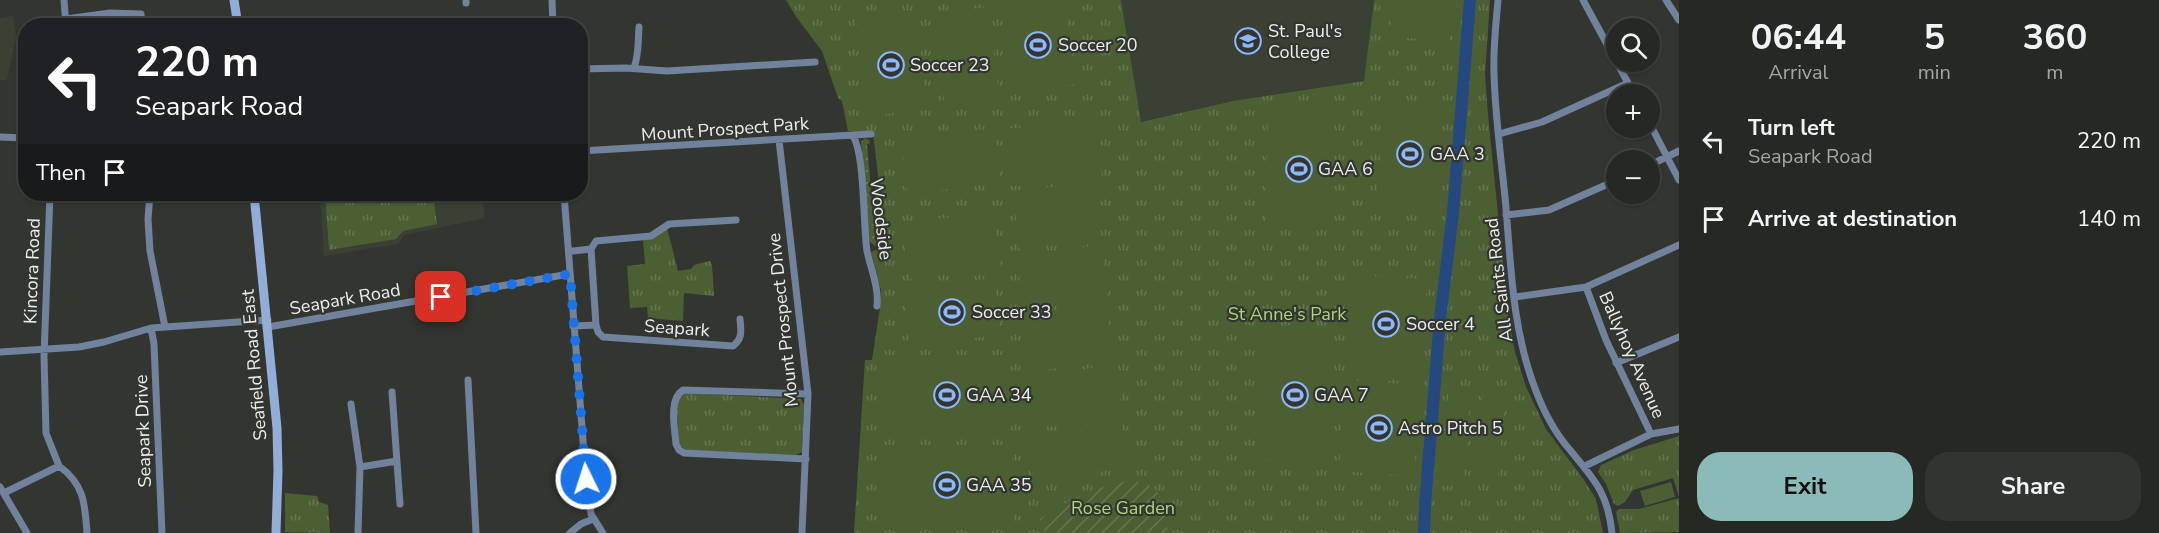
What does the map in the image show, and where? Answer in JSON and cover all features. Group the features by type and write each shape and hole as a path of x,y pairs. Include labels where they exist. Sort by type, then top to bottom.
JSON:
{"street":[{"path":"64,0 66,18"},
{"path":"234,0 237,18"},
{"path":"552,0 553,18"},
{"name":"All Saints Road","path":"1498,0 1494,72 1506,215 1520,337 1535,390 1558,434 1585,466 1604,496 1612,533"},
{"path":"1499,134 1542,122 1628,83 1583,0"},
{"path":"1666,0 1679,20"},
{"path":"86,18 110,13 141,14 141,18"},
{"path":"634,68 638,57 639,27"},
{"path":"588,69 634,68 645,71 667,71 815,62"},
{"name":"Mount Prospect Park","path":"588,151 871,134"},
{"name":"Woodside","path":"853,136 859,155 867,249 877,291 877,306"},
{"path":"0,137 18,138"},
{"path":"1657,138 1679,180"},
{"name":"Mount Prospect Drive","path":"779,140 808,394 802,533"},
{"path":"1660,160 1679,151"},
{"path":"1506,215 1550,210 1606,185"},
{"name":"Kincora Road","path":"50,201 44,350 46,433 58,466"},
{"path":"149,201 150,251 165,327"},
{"name":"Seafield Road East","path":"255,201 277,428 276,533"},
{"path":"565,201 586,479 593,519 603,533"},
{"path":"573,326 596,325 591,249 596,241 651,236 669,224 736,220"},
{"path":"1515,297 1586,287 1679,245"},
{"path":"573,251 591,249"},
{"name":"Seapark Road","path":"0,352 70,348 104,342 151,328 268,324 570,274"},
{"name":"Ballyhoy Avenue","path":"1586,287 1616,363 1651,434"},
{"name":"Seapark","path":"596,325 603,337 733,346 742,335 740,319"},
{"name":"Seapark Drive","path":"151,328 154,344 162,533"},
{"path":"1616,363 1679,337"},
{"path":"468,380 476,533"},
{"path":"806,459 684,453 676,444 674,401 683,390 808,394"},
{"path":"392,392 400,504"},
{"path":"351,404 360,467 358,533"},
{"path":"1585,466 1651,434 1679,429"},
{"path":"360,467 398,461"},
{"path":"27,533 2,490 58,466 72,476 80,488 87,533"},
{"path":"570,533 581,524 593,519"}],"shaded area":[{"name":"St. Paul's College","path":"1121,0 1374,0 1364,81 1233,101 1140,122"},
{"path":"13,16 16,36 7,80 0,80 0,18"},
{"path":"320,201 483,201 485,218 404,235 398,244 324,256"}],"green space":[{"name":"St Anne's Park","path":"786,0 1121,0 1141,122 1233,101 1364,81 1374,0 1490,0 1485,74 1508,314 1515,352 1526,387 1546,429 1596,499 1603,533 854,533 865,360 872,360 881,301 881,290 871,252 884,247 886,242 873,133 848,131 842,101 838,98 822,51"},
{"name":"Soccer 20","path":"1044,0 1063,0 1076,84 1014,93 1001,6"},
{"path":"1393,0 1453,0 1449,42 1389,36"},
{"path":"987,7 1000,99 945,107 931,15"},
{"name":"Soccer 23","path":"917,14 927,110 865,116 856,20"},
{"name":"GAA 3","path":"1385,98 1444,104 1435,210 1376,205"},
{"name":"GAA 6","path":"1268,109 1333,110 1331,230 1266,229"},
{"path":"1095,119 1102,176 1014,186 1007,129"},
{"path":"995,128 1001,183 908,194 901,139"},
{"path":"865,138 870,143 867,144 875,237 879,237 875,246 869,241 861,142"},
{"path":"1095,182 1101,240 1019,249 1013,191"},
{"path":"326,201 434,201 437,224 403,231 396,239 329,250"},
{"path":"993,212 1001,268 910,279 902,223"},
{"path":"667,228 678,271 691,269 694,265 710,261 712,265 714,296 684,293 683,321 648,318 647,307 630,308 627,266 645,264 643,240"},
{"path":"1101,245 1108,297 1023,308 1017,256"},
{"name":"Soccer 4","path":"1352,275 1427,279 1421,374 1346,369"},
{"name":"Soccer 33","path":"994,278 1001,335 909,345 903,288"},
{"path":"1105,301 1115,358 1029,373 1019,316"},
{"name":"GAA 7","path":"1260,329 1332,330 1329,462 1257,460"},
{"name":"GAA 34","path":"883,355 1011,355 1011,434 883,435"},
{"path":"1115,364 1123,415 1027,430 1019,380"},
{"name":"Astro Pitch 5","path":"1344,380 1420,385 1414,476 1339,471"},
{"path":"1449,390 1471,392 1462,487 1440,485"},
{"path":"684,393 801,399 804,405 802,452 796,455 684,450 679,444 676,401"},
{"path":"1483,393 1505,395 1498,476 1475,474"},
{"path":"1121,419 1130,466 1035,484 1026,436"},
{"path":"1679,436 1679,497 1673,478 1633,490 1625,502 1618,506 1614,504 1598,472 1601,465 1634,450"},
{"name":"GAA 35","path":"882,445 1012,445 1013,524 882,525"},
{"name":"Rose Garden","path":"1129,481 1150,485 1156,490 1163,504 1168,533 1045,533 1040,519 1050,512 1094,490"},
{"path":"1671,482 1675,497 1645,506 1640,491"},
{"path":"285,493 317,496 319,502 328,505 330,533 285,532"},
{"path":"1679,498 1679,532 1620,533 1616,512 1619,509 1639,509"}],"waterway":[{"path":"1425,505 1440,319 1453,213 1470,0"},
{"path":"1424,533 1425,507"}],"place":[{"name":"St. Paul's College","path":"1248,41"},
{"name":"Soccer 20","path":"1038,45"},
{"name":"Soccer 23","path":"891,65"},
{"name":"GAA 3","path":"1410,154"},
{"name":"GAA 6","path":"1299,169"},
{"name":"Soccer 33","path":"952,312"},
{"name":"Soccer 4","path":"1386,324"},
{"name":"GAA 34","path":"947,395"},
{"name":"GAA 7","path":"1295,395"},
{"name":"Astro Pitch 5","path":"1379,428"},
{"name":"GAA 35","path":"947,485"}],"route":[{"path":"441,297 570,274 586,479"}]}
